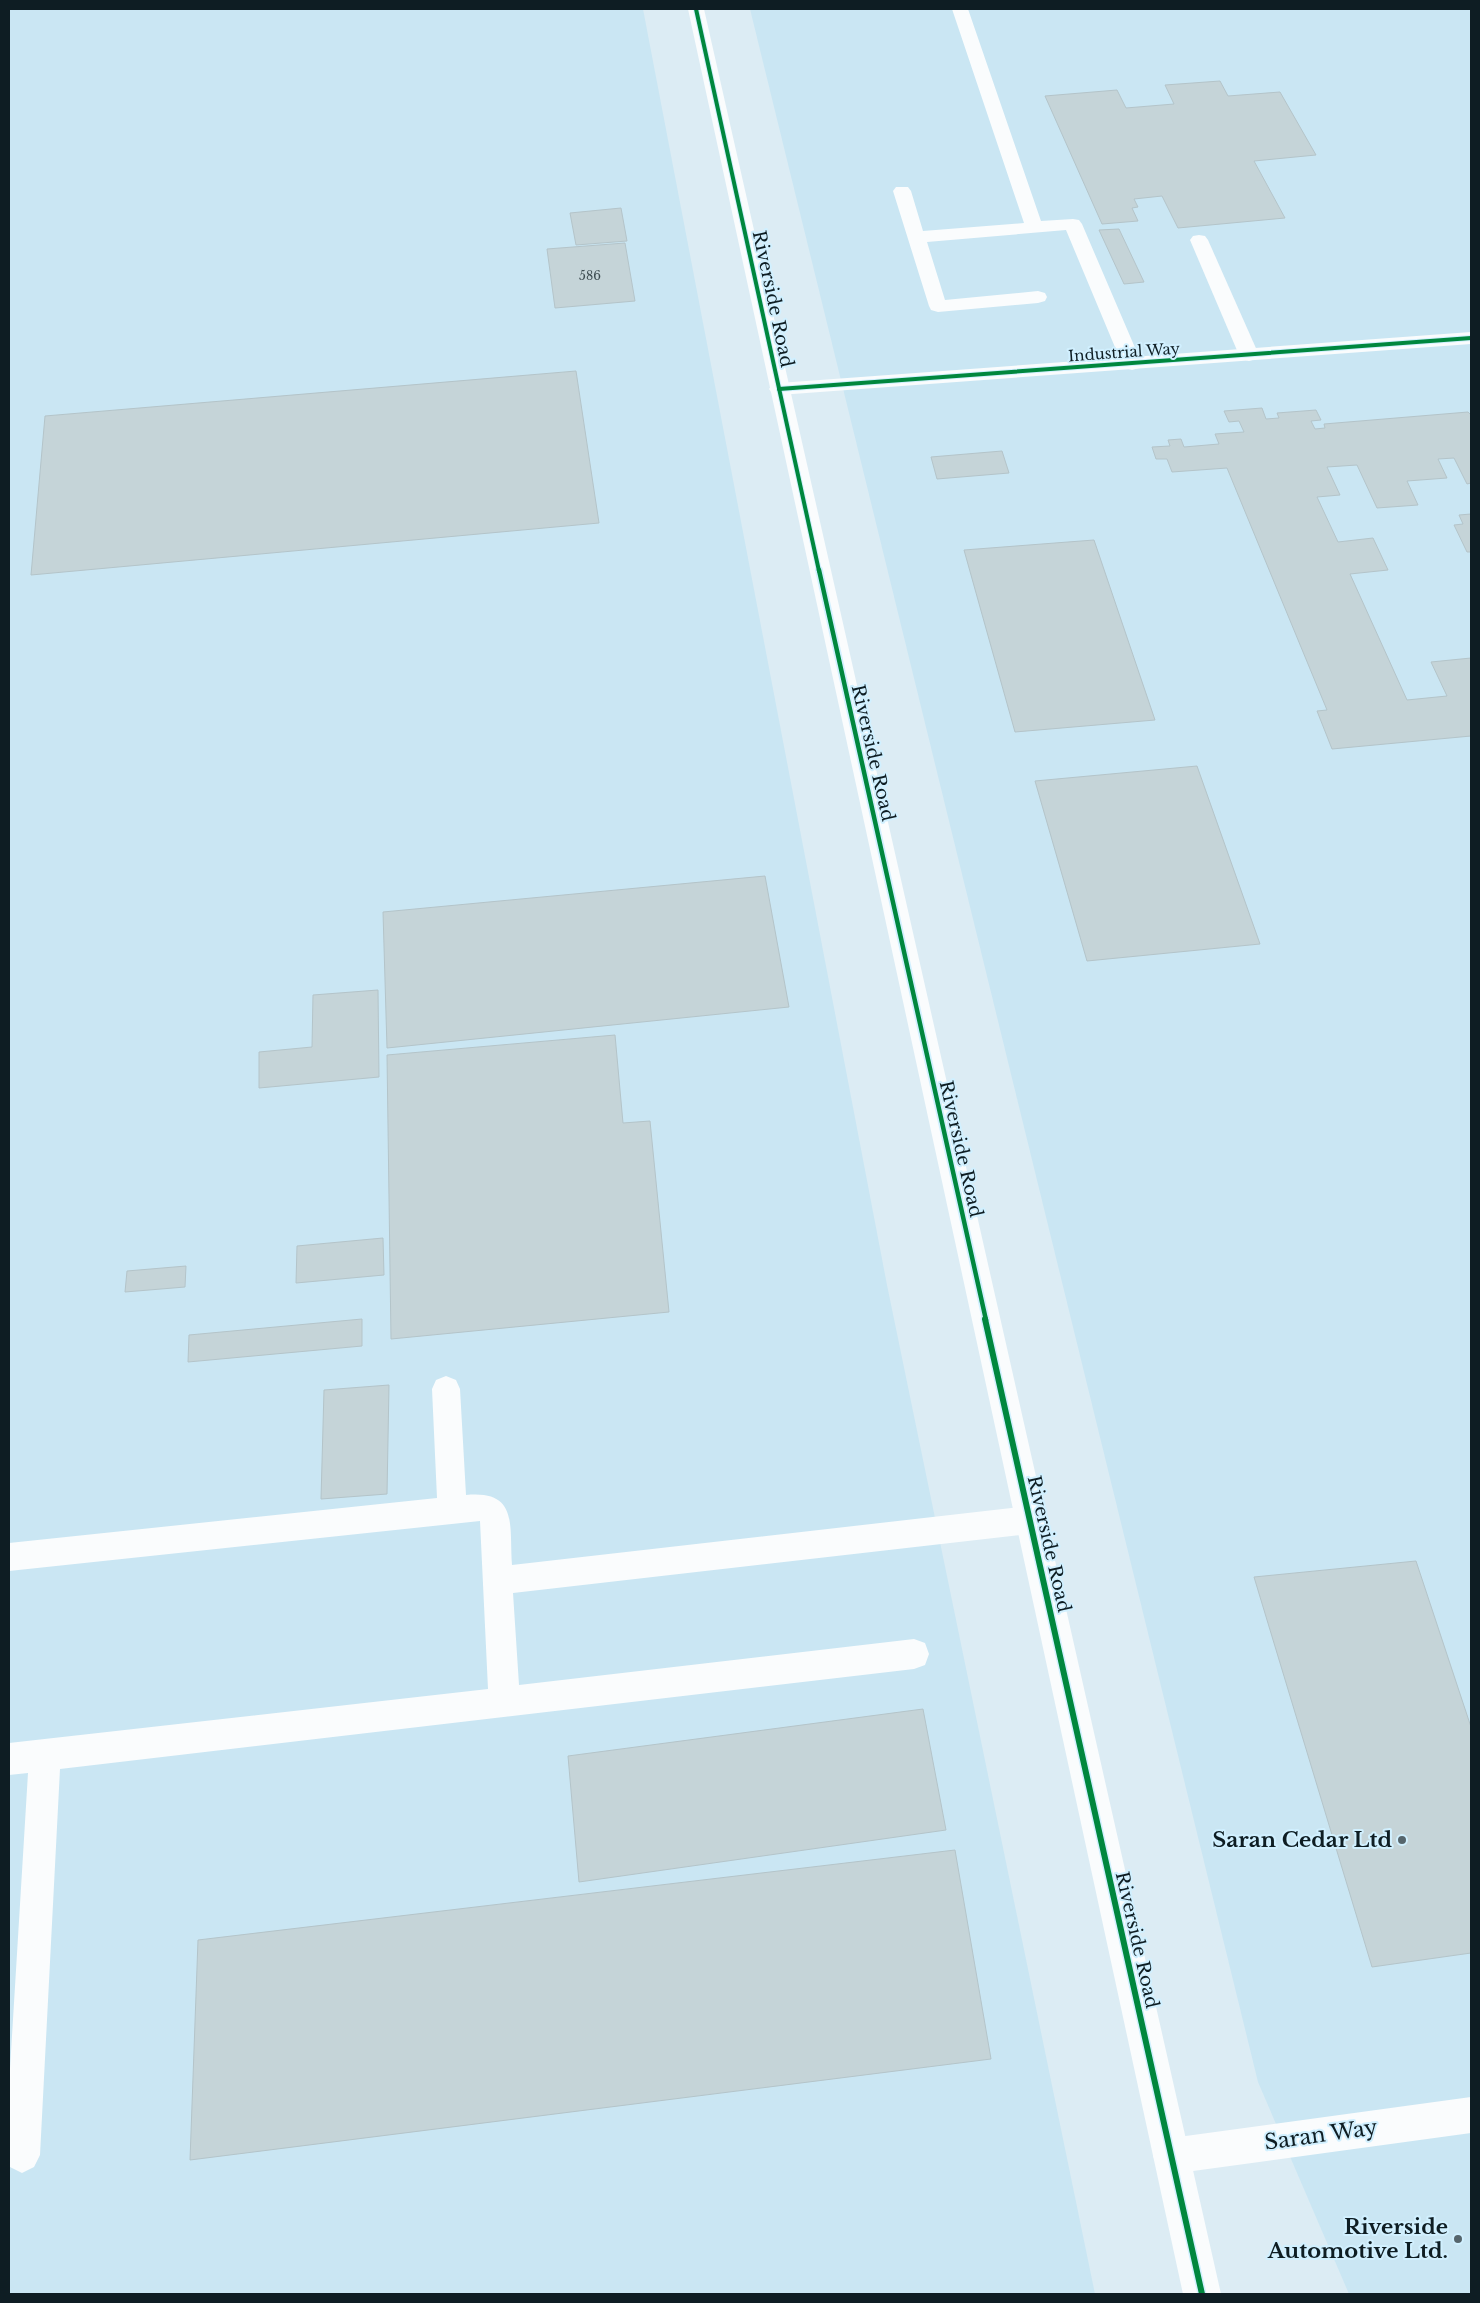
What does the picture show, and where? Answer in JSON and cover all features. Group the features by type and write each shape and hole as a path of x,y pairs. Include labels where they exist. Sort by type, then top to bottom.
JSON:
{"street":[{"name":"Riverside Road","path":"696,9 1202,2294"},
{"name":"Industrial Way","path":"779,389 1471,338"},
{"name":"Saran Way","path":"1171,2156 1471,2115"}],"lane":[{"path":"960,9 1034,227"},
{"path":"902,191 938,306 1038,298"},
{"path":"916,237 1073,224 1132,364"},
{"path":"1199,240 1249,355"},
{"path":"446,1389 452,1511"},
{"path":"9,1558 484,1507 494,1514 504,1702"},
{"path":"497,1581 1030,1520"},
{"path":"9,1759 914,1654"},
{"path":"22,2156 45,1755"}],"shaded area":[{"path":"9,9 643,9 887,1285 1095,2294 9,2294"},
{"path":"750,9 1471,9 1471,2294 1349,2294 1258,2082"}],"building":[{"path":"1220,81 1228,96 1280,92 1316,155 1254,161 1285,218 1178,228 1162,196 1134,199 1138,207 1132,208 1138,221 1102,224 1045,96 1117,90 1126,108 1174,104 1165,85"},
{"path":"621,208 627,241 576,245 570,213"},
{"path":"1119,229 1144,282 1124,284 1099,230"},
{"path":"625,243 635,301 555,308 547,249"},
{"path":"576,371 599,523 31,575 45,416"},
{"path":"1262,408 1266,419 1279,418 1277,413 1316,410 1321,420 1311,421 1315,429 1325,428 1324,424 1468,412 1471,415 1471,483 1467,484 1454,458 1438,459 1447,478 1407,481 1418,505 1377,508 1357,465 1327,467 1340,495 1317,497 1338,542 1373,538 1388,570 1350,574 1407,700 1447,696 1431,662 1471,658 1471,736 1332,749 1317,711 1327,710 1227,468 1172,472 1167,459 1156,459 1152,447 1170,446 1168,440 1181,439 1184,447 1219,444 1215,434 1244,432 1239,421 1229,422 1224,411"},
{"path":"1002,451 1009,473 937,479 931,457"},
{"path":"1471,514 1471,552 1467,552 1454,525 1463,524 1459,515"},
{"path":"1094,540 1155,720 1015,732 964,550"},
{"path":"1197,766 1260,944 1087,961 1035,781"},
{"path":"765,876 789,1007 387,1048 383,912"},
{"path":"378,990 379,1077 259,1088 259,1052 312,1047 313,995"},
{"path":"615,1035 623,1123 650,1121 669,1312 391,1339 387,1055"},
{"path":"383,1238 384,1275 296,1283 297,1246"},
{"path":"186,1266 185,1287 125,1292 127,1271"},
{"path":"362,1319 362,1346 188,1362 189,1335"},
{"path":"389,1385 387,1494 321,1499 324,1390"},
{"name":"Saran Cedar Ltd","path":"1416,1561 1471,1727 1471,1953 1372,1967 1254,1577"},
{"path":"923,1709 946,1830 579,1882 568,1756"},
{"path":"955,1850 991,2059 190,2160 198,1940"}],"cycle path":[{"path":"696,9 1202,2294"},
{"path":"779,389 1471,338"}],"place":[{"name":"Saran Cedar Ltd","path":"1402,1840"},
{"name":"Riverside Automotive Ltd.","path":"1458,2239"}]}
